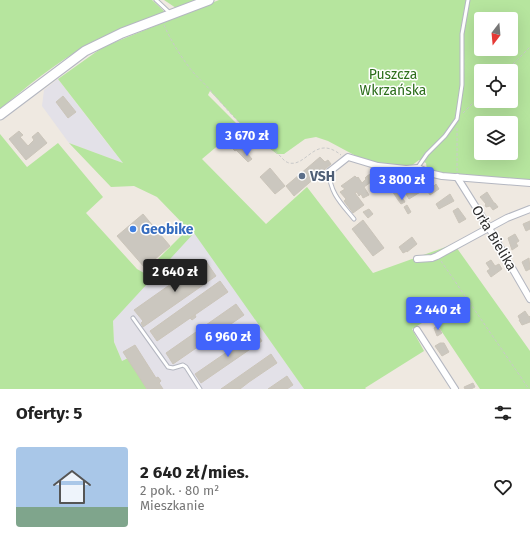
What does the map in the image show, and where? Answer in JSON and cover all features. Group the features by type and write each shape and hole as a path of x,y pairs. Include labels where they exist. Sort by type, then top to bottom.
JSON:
{"street":[{"path":"0,115 85,51 122,33 210,0"},
{"path":"329,172 348,157 390,168 418,168 429,173 442,176 530,183"},
{"name":"Orła Bielika","path":"457,177 489,228 530,299"},
{"path":"417,259 432,258 437,256 507,218 530,209"},
{"path":"417,330 455,389"}],"lane":[{"path":"156,0 171,15"},
{"path":"418,168 427,154 445,136 457,119 462,85 462,34 468,0"},
{"path":"329,172 331,186 336,196 354,219"},
{"path":"133,318 168,367 173,368 183,365 200,389"}],"path":[{"path":"161,19 169,36 192,71 247,130 279,154 283,161 291,163 304,158 314,150 329,148 338,152 345,158"},
{"path":"513,64 530,47"},
{"path":"457,177 457,119 474,102"},
{"path":"437,256 529,389"}],"shaded area":[{"path":"58,79 123,163 69,143 42,106 44,90"},
{"path":"194,232 304,389 147,389 127,358 122,361 114,342 113,321"}],"green space":[{"path":"0,0 152,0 165,12 105,36 75,52 42,75 0,109"},
{"path":"164,0 197,0 176,8"},
{"name":"Puszcza Wkrzańska","path":"219,0 530,0 530,181 443,174 427,170 426,163 419,160 411,166 386,166 370,162 328,141 316,137 305,139 284,154 277,154 248,132 210,91 208,95 240,127 202,159 266,224 307,187 373,273 454,244 530,351 530,389 480,389 432,317 412,329 424,351 365,388 366,389 304,389 194,233 113,321 114,342 122,361 128,358 147,389 0,389 0,134 27,167 58,143 103,197 86,213 137,269 144,273 188,229 157,197 134,186 111,187 69,143 123,163 58,79 103,47"}],"building":[{"path":"63,96 76,112 68,118 56,102"},
{"path":"19,131 23,135 20,137 28,146 34,140 32,137 38,132 47,143 26,160 9,139"},
{"path":"236,140 241,146 235,151 230,146"},
{"path":"241,146 246,152 242,156 236,150"},
{"path":"246,152 252,159 248,162 242,156"},
{"path":"320,157 325,162 328,160 331,164 294,196 286,186"},
{"path":"270,168 285,186 275,194 260,177"},
{"path":"372,173 376,179 371,182 367,176"},
{"path":"355,176 357,178 358,177 362,183 367,176 371,182 364,187 369,195 363,198 361,194 359,196 357,192 355,193 364,205 353,213 344,201 346,199 340,192 345,189 341,186"},
{"path":"391,180 392,183 395,181 397,184 394,185 402,197 398,200 387,183"},
{"path":"432,184 434,186 436,184 439,189 430,195 427,190"},
{"path":"419,186 422,191 409,199 406,194"},
{"path":"487,192 498,207 493,210 490,206 486,207 486,204 480,197"},
{"path":"450,194 454,201 439,209 436,204"},
{"path":"402,197 405,202 401,204 398,200"},
{"path":"407,205 411,212 408,214 404,207"},
{"path":"458,208 466,219 459,223 453,211"},
{"path":"369,209 373,214 368,218 363,212"},
{"path":"143,214 170,246 145,268 117,236"},
{"path":"363,220 384,248 373,256 352,229"},
{"path":"530,221 530,229 526,231 523,224"},
{"path":"515,234 519,241 516,243 518,246 512,250 508,238"},
{"path":"412,237 417,244 407,252 403,253 399,247"},
{"path":"529,258 530,269 526,271 522,262"},
{"path":"205,260 216,276 143,327 141,323 143,321 134,310"},
{"path":"491,260 495,266 499,264 502,269 491,277 487,271 490,269 486,263"},
{"path":"220,281 228,292 157,341 150,331"},
{"path":"236,304 244,315 173,364 166,353"},
{"path":"525,311 529,317 530,316 530,322 522,325 518,316"},
{"path":"195,315 196,317 192,320 190,318"},
{"path":"437,326 442,333 437,336 434,328"},
{"path":"256,332 262,341 201,383 195,374"},
{"path":"440,343 444,343 449,352 442,356 435,346"},
{"path":"135,345 156,378 158,377 161,381 159,383 163,389 147,389 123,352"},
{"path":"271,354 277,363 240,389 221,389"},
{"path":"287,376 293,385 287,389 268,389"},
{"path":"473,383 475,387 465,389 464,387"}],"place":[{"name":"VSH","path":"302,176"},
{"name":"Geobike","path":"133,229"}]}
